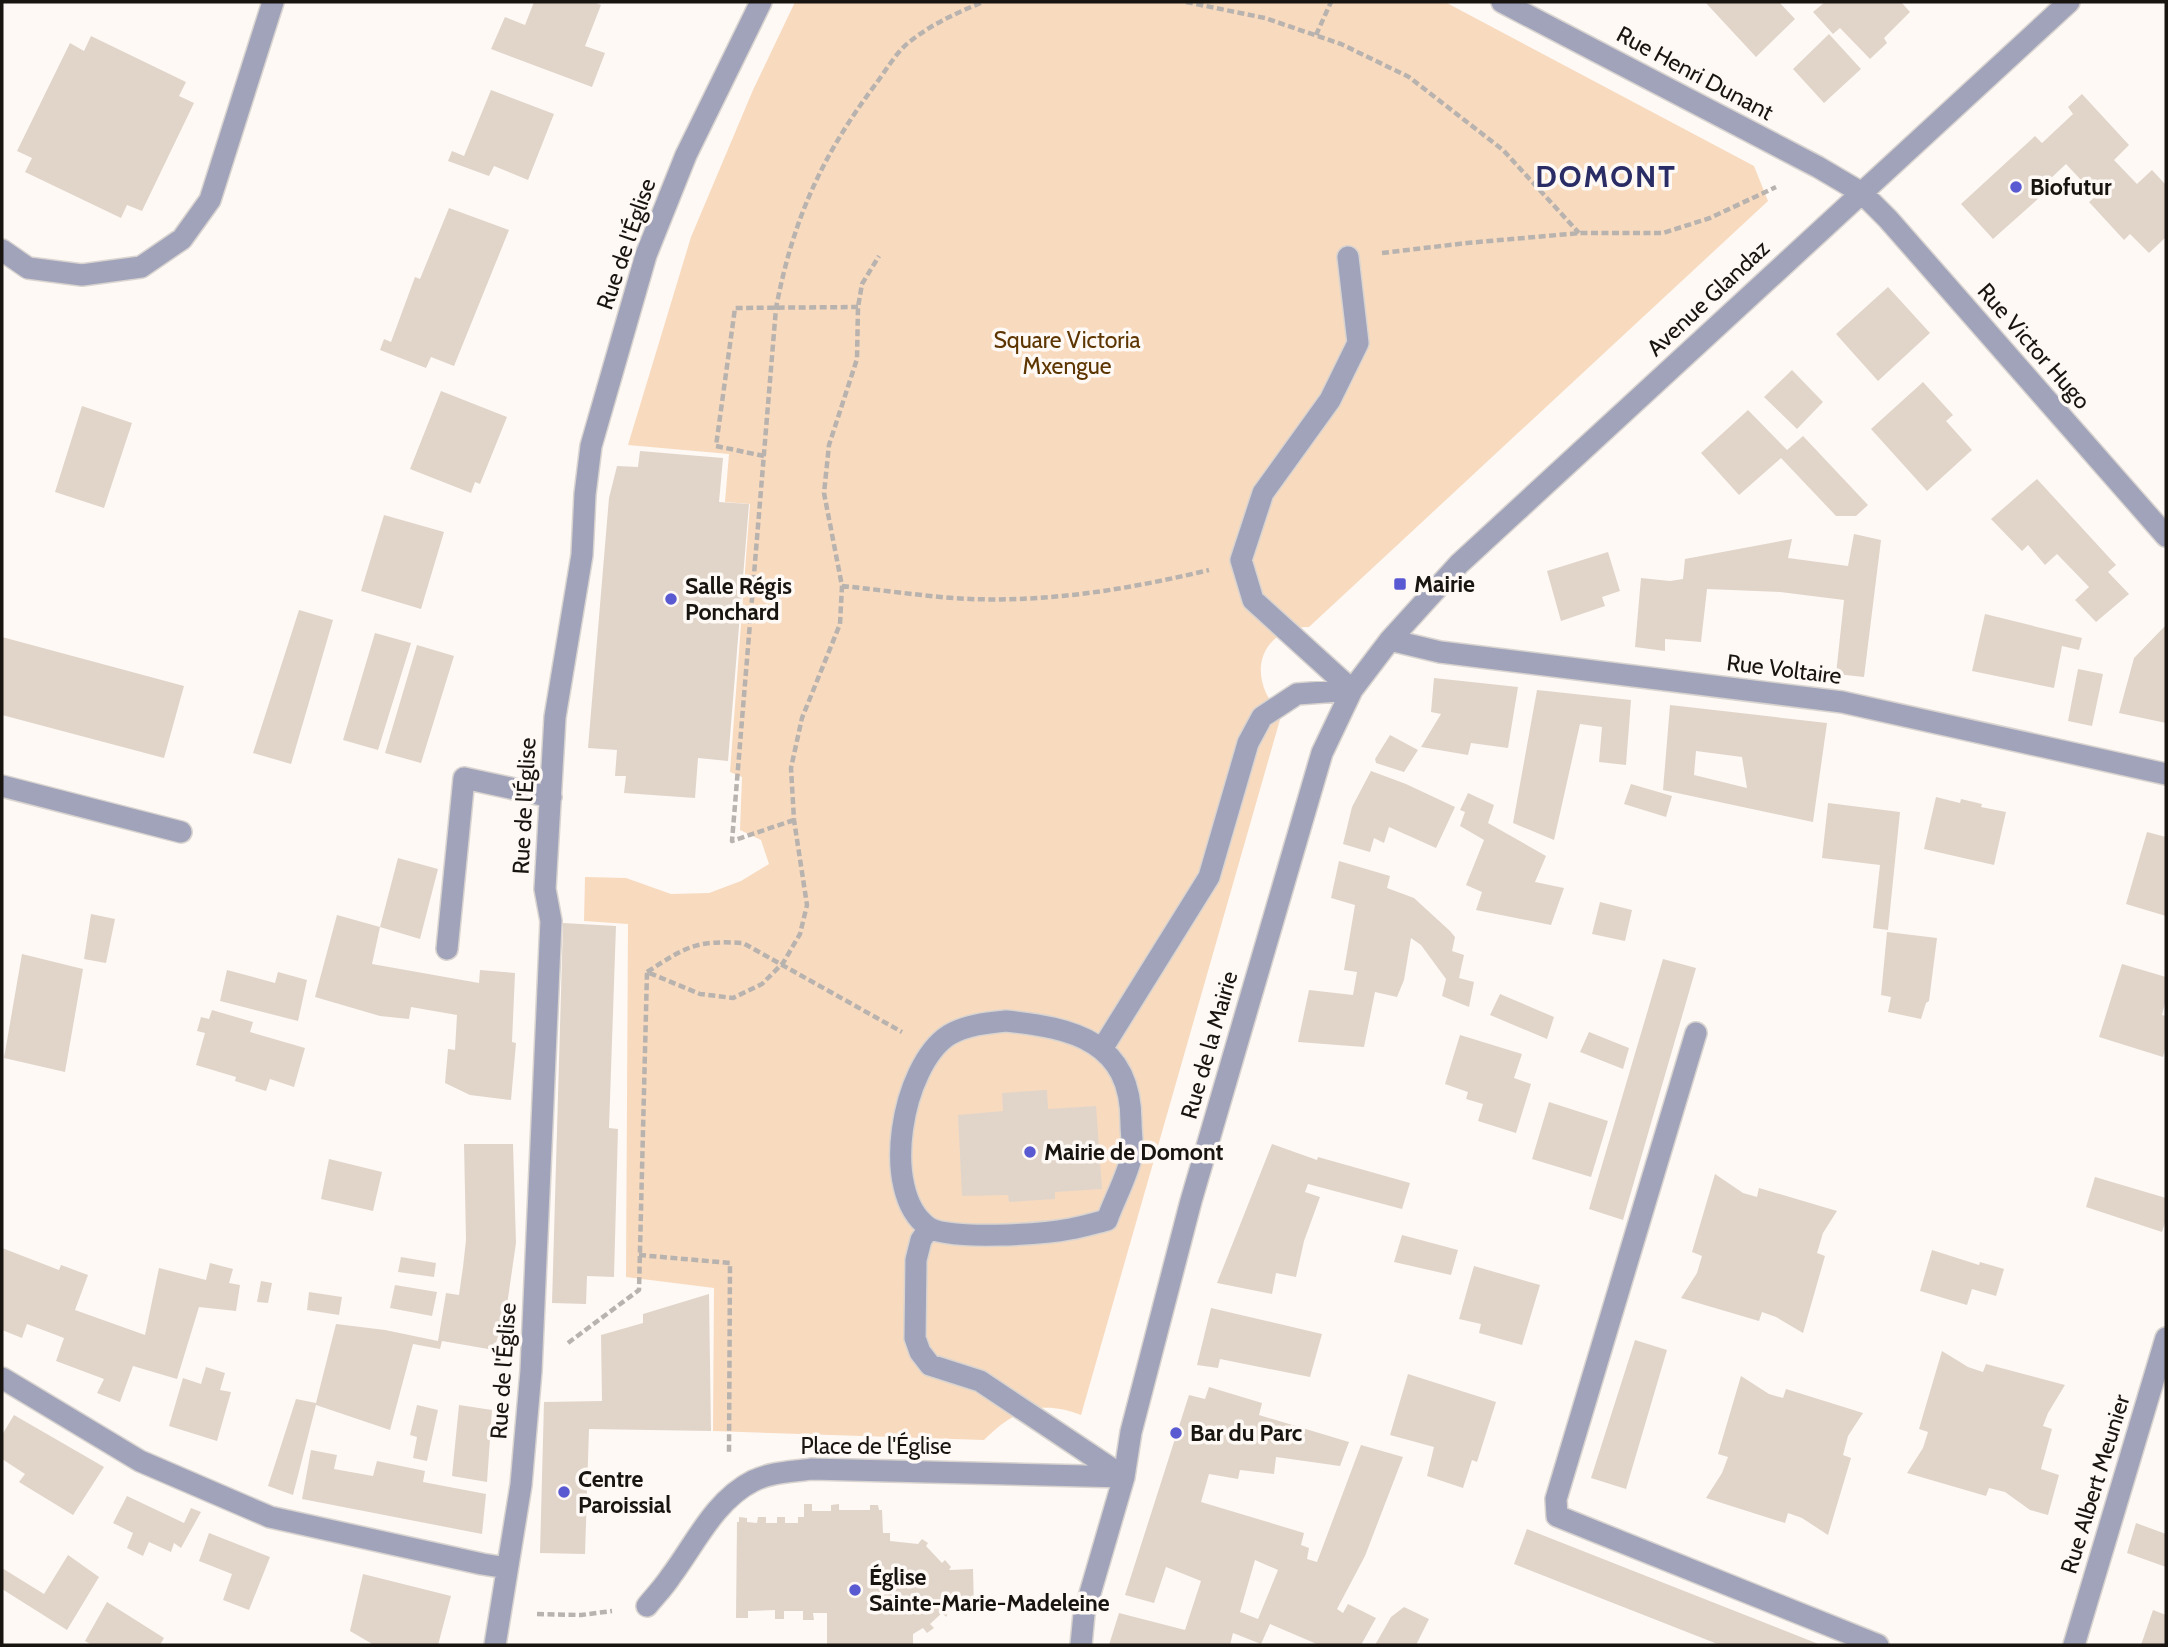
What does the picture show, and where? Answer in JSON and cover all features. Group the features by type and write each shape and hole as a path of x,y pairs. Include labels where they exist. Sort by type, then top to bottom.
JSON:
{"street":[{"path":"2,250 27,268 82,275 141,267 182,239 210,200 273,2"},
{"name":"Rue de l'Église","path":"495,1645 521,1485 531,1371 551,921 545,890 555,717 582,555 591,446 646,255 686,155 761,2"},
{"name":"Rue Henri Dunant","path":"1502,2 1818,167 1862,193"},
{"name":"Avenue Glandaz","path":"1390,640 1459,564 2069,2"},
{"name":"Rue Victor Hugo","path":"1862,193 1888,219 2166,536"},
{"path":"1348,257 1358,343 1330,400 1263,493 1241,560 1252,600 1352,690"},
{"name":"Rue de la Mairie","path":"1081,1645 1084,1614 1124,1477 1131,1432 1191,1201 1322,753 1352,690 1390,640"},
{"name":"Rue Voltaire","path":"1390,640 1440,652 1842,702 2166,774"},
{"path":"1102,1049 1209,877 1248,743 1262,717 1297,694 1352,690"},
{"path":"447,949 464,778 551,797"},
{"path":"2,786 180,832"},
{"path":"1006,1021 1048,1025 1082,1036 1102,1049 1121,1071 1131,1098 1132,1154 1107,1220 1068,1230 1010,1235 951,1234 929,1228 912,1210 900,1152 905,1107 916,1077 933,1050 949,1035 976,1024 1006,1021"},
{"path":"1696,1033 1556,1499 1558,1516 1878,1645"},
{"path":"929,1228 921,1240 916,1260 915,1338 920,1352 930,1365 980,1381 1124,1477"},
{"name":"Rue Albert Meunier","path":"2074,1645 2166,1338"},
{"path":"2,1378 140,1461 270,1517 508,1568"},
{"name":"Place de l'Église","path":"647,1606 701,1531 729,1499 752,1482 777,1473 811,1469 1124,1477"}],"path":[{"path":"794,820 732,841 776,308 785,264 816,178 867,96 906,44 948,16 983,2"},
{"path":"1186,2 1265,18 1341,44 1409,77 1503,150 1580,233"},
{"path":"1316,36 1331,2"},
{"path":"1348,257 1580,233 1663,233 1710,218 1818,167"},
{"path":"647,972 700,994 733,998 762,984 783,963 800,934 807,905 794,820 791,768 802,718 840,624 842,586 824,493 829,445 857,359 858,307 862,284 879,256"},
{"path":"764,456 716,446 735,308 858,307"},
{"path":"842,586 970,599 1069,596 1146,586 1241,560"},
{"path":"647,972 685,948 713,941 743,943 783,963 933,1050"},
{"path":"531,1371 639,1290 647,972"},
{"path":"639,1255 730,1263 729,1499"},
{"path":"529,1614 581,1615"}],"green space":[{"name":"Square Victoria Mxengue","path":"795,2 1445,2 1754,166 1768,201 1309,627 1279,635 1266,650 1262,659 1262,681 1267,695 1281,716 1081,1415 1053,1408 1028,1410 1006,1421 984,1440 713,1431 714,1288 626,1277 628,924 584,921 585,877 626,878 671,894 709,893 741,881 769,864 761,840 740,830 742,777 730,772 750,504 725,502 729,454 628,445 691,237 753,90"}],"building":[{"path":"534,2 593,2 601,5 585,46 605,53 592,87 491,49 505,17 525,25"},
{"path":"1705,2 1779,2 1795,19 1756,57"},
{"path":"1825,2 1901,2 1910,12 1884,38 1887,43 1870,59 1840,28 1833,34 1813,12"},
{"path":"1829,34 1861,69 1824,103 1793,69"},
{"path":"91,36 186,82 179,96 194,103 142,211 127,205 121,218 25,172 32,158 17,151 70,43 84,51"},
{"path":"491,90 554,114 528,180 494,166 489,176 448,161 452,151 464,156"},
{"path":"2082,94 2129,145 2114,160 2137,184 2152,170 2166,185 2166,237 2149,253 2130,234 2124,240 2089,202 2096,196 2066,164 2048,181 2052,185 2049,189 1993,239 1961,204 2035,136 2042,143 2073,114 2068,107"},
{"path":"449,208 509,230 454,366 431,357 426,368 380,350 384,339 391,342 415,277 420,279"},
{"path":"1888,287 1930,333 1878,381 1836,334"},
{"path":"1792,370 1823,402 1797,429 1764,397"},
{"path":"1923,382 1953,415 1946,421 1972,450 1927,491 1871,429"},
{"path":"441,391 507,417 480,484 475,482 471,493 410,469"},
{"path":"82,406 132,423 104,508 55,492"},
{"path":"1748,410 1787,450 1803,436 1868,505 1856,516 1836,516 1781,458 1739,495 1701,453"},
{"name":"Salle Régis Ponchard","path":"640,451 723,458 719,502 749,504 728,761 698,758 695,798 624,793 626,776 615,776 617,750 588,748 609,498 617,466 638,467"},
{"path":"2037,479 2116,565 2108,572 2129,594 2096,622 2075,600 2089,587 2057,554 2045,565 2028,545 2022,551 1991,519"},
{"path":"384,515 444,532 421,609 361,591"},
{"path":"1854,534 1881,540 1864,677 1836,674 1844,600 1780,592 1707,589 1701,642 1665,639 1665,651 1635,647 1641,578 1670,581 1683,579 1685,559 1792,539 1788,558 1848,566"},
{"path":"1608,552 1620,591 1602,597 1605,606 1561,621 1547,571"},
{"path":"299,610 333,620 291,764 253,753"},
{"path":"1985,614 2082,638 2079,650 2062,646 2054,688 1972,671"},
{"path":"2166,625 2166,723 2119,713 2134,658"},
{"path":"375,633 411,643 378,750 343,740"},
{"path":"2,637 184,686 164,758 2,715"},
{"path":"417,645 454,656 421,763 385,753"},
{"path":"2078,669 2103,674 2092,726 2068,721"},
{"path":"1434,678 1518,687 1508,748 1471,743 1468,755 1421,747 1441,714 1431,712"},
{"path":"1537,690 1631,700 1626,765 1599,762 1602,727 1580,724 1554,840 1513,823"},
{"path":"1670,705 1827,723 1813,822 1663,790","holes":["1696,751 1742,757 1747,788 1694,775"]},
{"path":"1390,735 1418,750 1404,772 1376,763 1375,759"},
{"path":"1371,771 1455,807 1436,848 1389,827 1384,843 1374,838 1370,852 1343,844 1352,807"},
{"path":"1631,784 1672,796 1666,817 1624,804"},
{"path":"1468,793 1494,805 1488,823 1546,856 1535,882 1564,888 1551,925 1476,910 1482,892 1466,885 1484,840 1460,826 1465,812 1460,810"},
{"path":"1936,797 1960,803 1961,799 1982,804 1981,807 2006,812 1994,865 1924,849"},
{"path":"1828,803 1900,812 1888,930 1873,928 1880,865 1822,858"},
{"path":"2147,832 2166,837 2166,916 2126,904"},
{"path":"398,858 438,869 420,939 380,927"},
{"path":"1339,861 1390,876 1387,888 1414,898 1450,931 1455,937 1452,951 1464,955 1459,978 1474,982 1469,1007 1442,996 1446,979 1421,945 1411,938 1404,980 1397,997 1375,992 1364,1047 1298,1042 1309,990 1353,995 1357,972 1344,970 1355,905 1331,898"},
{"path":"1600,902 1632,910 1625,941 1592,934"},
{"path":"91,914 115,919 106,963 84,959"},
{"path":"337,915 380,927 372,964 479,983 480,970 515,973 512,1042 516,1043 511,1100 470,1095 445,1083 448,1049 455,1050 457,1015 411,1007 409,1019 380,1016 315,997"},
{"path":"563,923 616,926 609,1128 618,1129 614,1277 587,1276 586,1304 552,1303"},
{"path":"1887,932 1937,938 1929,1001 1921,1019 1888,1012 1891,997 1881,995"},
{"path":"22,954 83,969 65,1072 4,1058"},
{"path":"1663,959 1696,968 1623,1220 1589,1209"},
{"path":"2122,964 2166,977 2166,999 2162,1015 2166,1016 2166,1046 2163,1057 2099,1037"},
{"path":"227,970 275,983 278,972 307,980 298,1021 220,1001"},
{"path":"1500,994 1554,1017 1547,1039 1490,1015"},
{"path":"212,1010 253,1022 250,1032 305,1048 294,1087 270,1079 266,1091 235,1081 236,1077 196,1065 205,1033 197,1031 201,1017 209,1019"},
{"path":"1589,1032 1629,1048 1623,1069 1580,1052"},
{"path":"1460,1035 1522,1054 1514,1078 1531,1084 1516,1133 1478,1121 1483,1104 1466,1099 1468,1092 1445,1084"},
{"name":"Mairie de Domont","path":"1047,1090 1048,1109 1096,1106 1102,1189 1055,1192 1055,1199 1009,1202 1008,1195 962,1196 958,1115 1003,1111 1002,1093"},
{"path":"1549,1102 1608,1121 1591,1177 1532,1159"},
{"path":"464,1144 513,1144 516,1243 507,1305 494,1350 442,1341 440,1349 413,1344 390,1430 316,1405 293,1495 268,1486 296,1399 316,1403 336,1324 385,1330 438,1341 446,1293 459,1295 463,1267 466,1240"},
{"path":"1272,1144 1317,1160 1318,1157 1410,1183 1402,1209 1308,1184 1305,1192 1320,1197 1304,1241 1296,1277 1276,1273 1272,1294 1217,1283"},
{"path":"329,1159 382,1172 373,1211 321,1199"},
{"path":"1715,1174 1743,1193 1757,1197 1759,1188 1837,1211 1823,1233 1817,1253 1825,1256 1803,1333 1762,1312 1759,1321 1681,1298 1697,1273 1702,1256 1692,1252"},
{"path":"2095,1177 2166,1198 2166,1219 2162,1232 2086,1207"},
{"path":"1402,1235 1458,1250 1451,1275 1394,1262"},
{"path":"2,1248 59,1270 61,1265 88,1275 75,1310 145,1335 159,1268 206,1280 210,1263 233,1269 229,1283 240,1285 236,1311 199,1307 177,1379 133,1366 120,1402 97,1393 104,1379 56,1361 64,1338 27,1324 22,1338 2,1330"},
{"path":"1932,1250 1979,1265 1980,1262 2004,1269 1996,1296 1972,1289 1967,1305 1920,1291"},
{"path":"401,1257 436,1263 434,1277 398,1272"},
{"path":"1474,1266 1540,1285 1522,1345 1479,1333 1481,1324 1459,1319"},
{"path":"261,1281 272,1283 268,1303 257,1302"},
{"path":"395,1285 437,1292 432,1316 390,1308"},
{"path":"309,1292 342,1297 339,1315 307,1310"},
{"name":"Centre Paroissial","path":"709,1294 711,1431 589,1429 585,1554 540,1553 544,1402 602,1401 601,1335 643,1323 643,1314"},
{"path":"1211,1308 1322,1334 1310,1377 1220,1359 1218,1368 1197,1365"},
{"path":"1635,1340 1667,1350 1626,1489 1591,1478"},
{"path":"1942,1351 1968,1367 1983,1372 1986,1364 2065,1385 2043,1426 2052,1429 2041,1469 2059,1475 2048,1515 2030,1510 2005,1492 1989,1488 1986,1496 1907,1473 1923,1448 1928,1432 1919,1429"},
{"path":"206,1367 225,1373 220,1390 231,1392 217,1441 169,1426 183,1378 201,1384"},
{"path":"1408,1374 1496,1402 1477,1462 1472,1460 1463,1488 1427,1476 1434,1447 1390,1435"},
{"path":"1741,1376 1769,1394 1783,1398 1786,1389 1863,1413 1848,1436 1843,1455 1851,1458 1828,1535 1802,1518 1788,1513 1785,1523 1706,1498 1722,1473 1728,1457 1718,1454"},
{"path":"1209,1387 1262,1403 1259,1415 1349,1442 1340,1466 1276,1457 1274,1474 1240,1470 1238,1479 1209,1474 1201,1502 1304,1533 1301,1545 1309,1548 1307,1559 1317,1562 1361,1445 1403,1457 1365,1556 1337,1609 1343,1613 1348,1604 1376,1618 1361,1645 1319,1645 1270,1624 1261,1644 1233,1633 1230,1645 1109,1645 1119,1613 1185,1630 1201,1581 1166,1567 1154,1603 1125,1595 1189,1395 1205,1399","holes":["1255,1560 1278,1570 1258,1619 1240,1612"]},
{"path":"417,1405 438,1410 427,1461 413,1458 417,1437 410,1435"},
{"path":"459,1405 492,1410 487,1482 452,1476"},
{"path":"14,1415 104,1467 73,1515 19,1482 25,1474 2,1459 2,1435"},
{"path":"311,1450 337,1455 334,1469 373,1476 377,1461 425,1471 423,1482 486,1494 482,1534 302,1499"},
{"path":"127,1496 184,1523 191,1508 201,1512 181,1548 174,1543 171,1552 149,1542 143,1556 127,1548 133,1533 113,1523"},
{"name":"Église Sainte-Marie-Madeleine","path":"804,1504 812,1504 812,1511 831,1511 831,1505 839,1504 839,1510 870,1510 870,1505 878,1505 879,1510 882,1510 883,1533 890,1533 890,1541 918,1544 922,1539 942,1563 945,1560 951,1567 949,1570 973,1569 974,1610 949,1611 946,1617 942,1613 930,1624 934,1628 927,1633 923,1628 913,1634 913,1645 827,1645 827,1613 813,1613 814,1620 803,1620 803,1611 784,1611 784,1619 775,1619 775,1610 748,1611 748,1618 736,1618 739,1517 747,1518 747,1522 757,1523 758,1517 766,1517 766,1523 777,1523 777,1517 785,1517 785,1523 798,1523 798,1517 804,1517"},
{"path":"2136,1523 2166,1534 2166,1567 2127,1553"},
{"path":"1527,1529 1821,1645 1720,1645 1514,1564"},
{"path":"209,1533 270,1557 249,1610 223,1600 232,1574 199,1561"},
{"path":"68,1555 99,1577 67,1630 2,1589 2,1568 44,1594"},
{"path":"363,1574 451,1596 438,1645 374,1645 350,1631"},
{"path":"107,1602 164,1638 160,1645 92,1645 85,1641"},
{"path":"1404,1607 1429,1619 1416,1645 1375,1645 1391,1617"},
{"path":"2153,1610 2166,1615 2166,1645 2141,1645"}],"place":[{"name":"Biofutur","path":"2016,187"},
{"name":"Mairie","path":"1400,584"},
{"name":"Salle Régis Ponchard","path":"671,599"},
{"name":"Mairie de Domont","path":"1030,1152"},
{"name":"Bar du Parc","path":"1176,1433"},
{"name":"Centre Paroissial","path":"564,1492"},
{"name":"Église Sainte-Marie-Madeleine","path":"855,1590"}],"district":[{"name":"DOMONT","path":"1606,177"}]}
